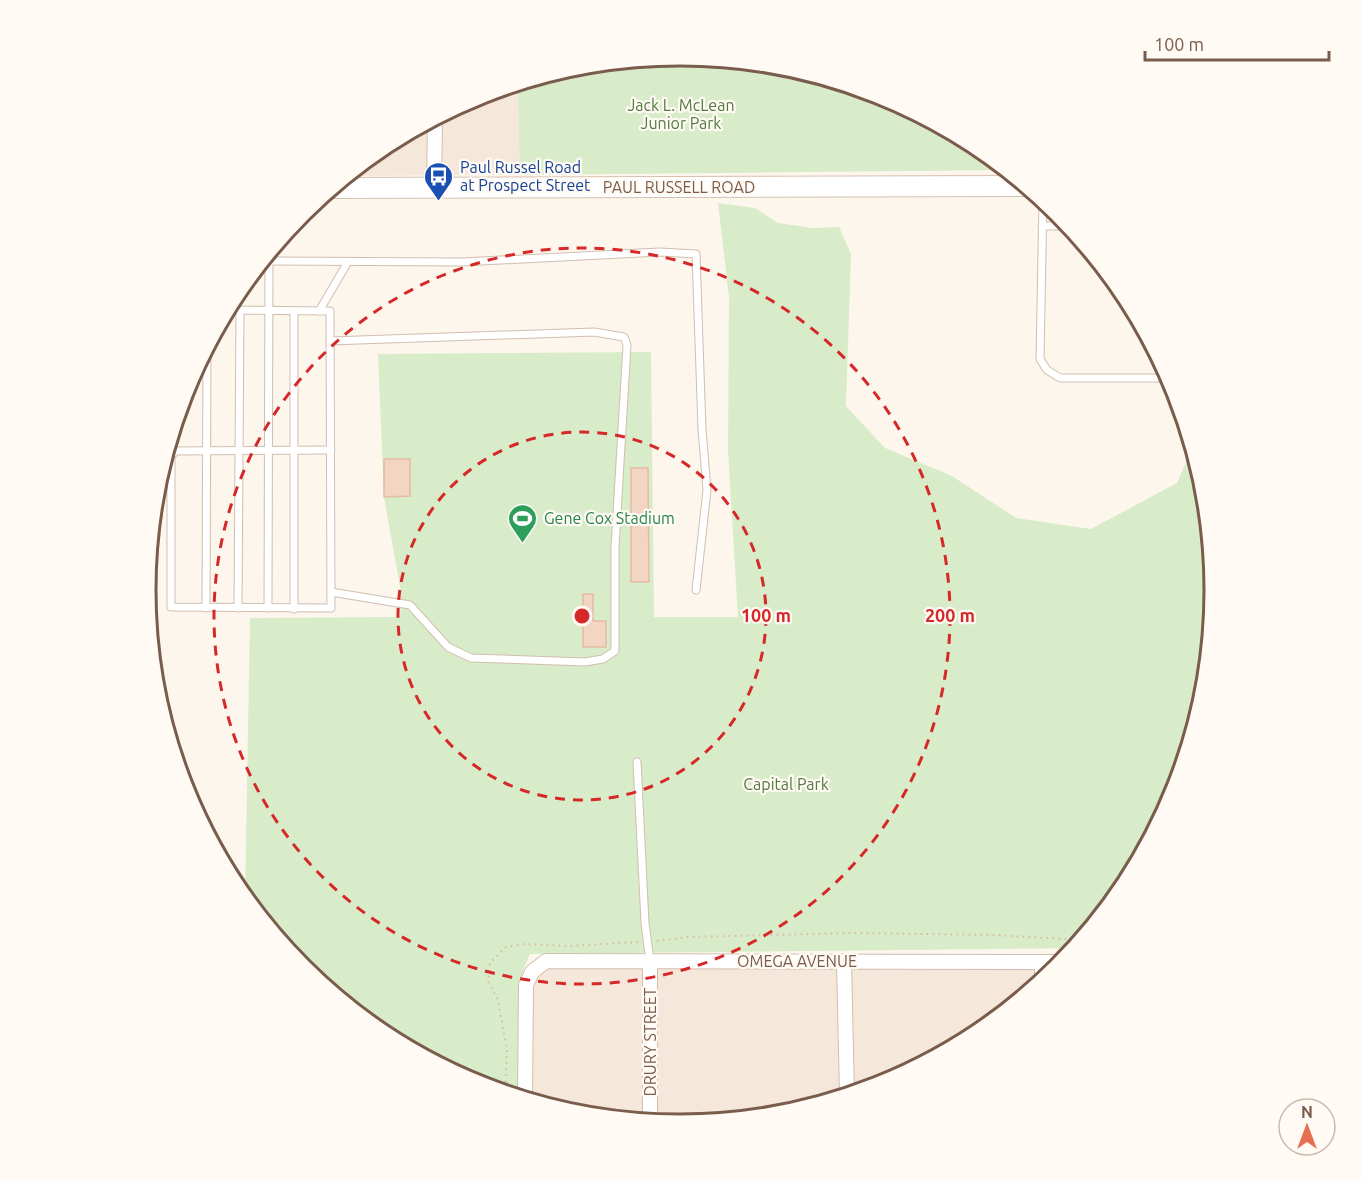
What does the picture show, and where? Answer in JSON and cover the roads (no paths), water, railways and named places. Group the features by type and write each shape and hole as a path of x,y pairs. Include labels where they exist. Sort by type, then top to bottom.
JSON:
{"street":[{"path":"434,188 435,127"},
{"name":"PAUL RUSSELL ROAD","path":"343,189 1013,185"},
{"name":"OMEGA AVENUE","path":"525,1091 526,985 532,972 546,961 1050,962"},
{"name":"DRURY STREET","path":"650,961 650,1114"},
{"path":"844,961 847,1088"},
{"path":"1042,962 1042,970"}],"lane":[{"path":"1043,212 1040,359 1047,370 1060,378 1160,378"},
{"path":"1042,226 1057,226"},
{"path":"272,261 462,262 660,252 696,254 702,429 707,490 696,590"},
{"path":"319,311 348,262"},
{"path":"268,608 269,265"},
{"path":"169,474 171,607 294,609 331,608 330,311 240,310 238,608"},
{"path":"294,311 294,609"},
{"path":"330,341 594,332 624,338 627,345 615,547 615,651 603,659 585,662 471,658 448,647 410,605 331,592"},
{"path":"206,608 207,366"},
{"path":"175,451 331,450"},
{"path":"637,762 645,923 650,961"}],"place":[{"name":"Paul Russel Road at Prospect Street","path":"439,202"},
{"name":"Gene Cox Stadium","path":"523,544"}],"park label":[{"name":"Jack L. McLean Junior Park","path":"681,114"},
{"name":"Capital Park","path":"786,784"}]}
